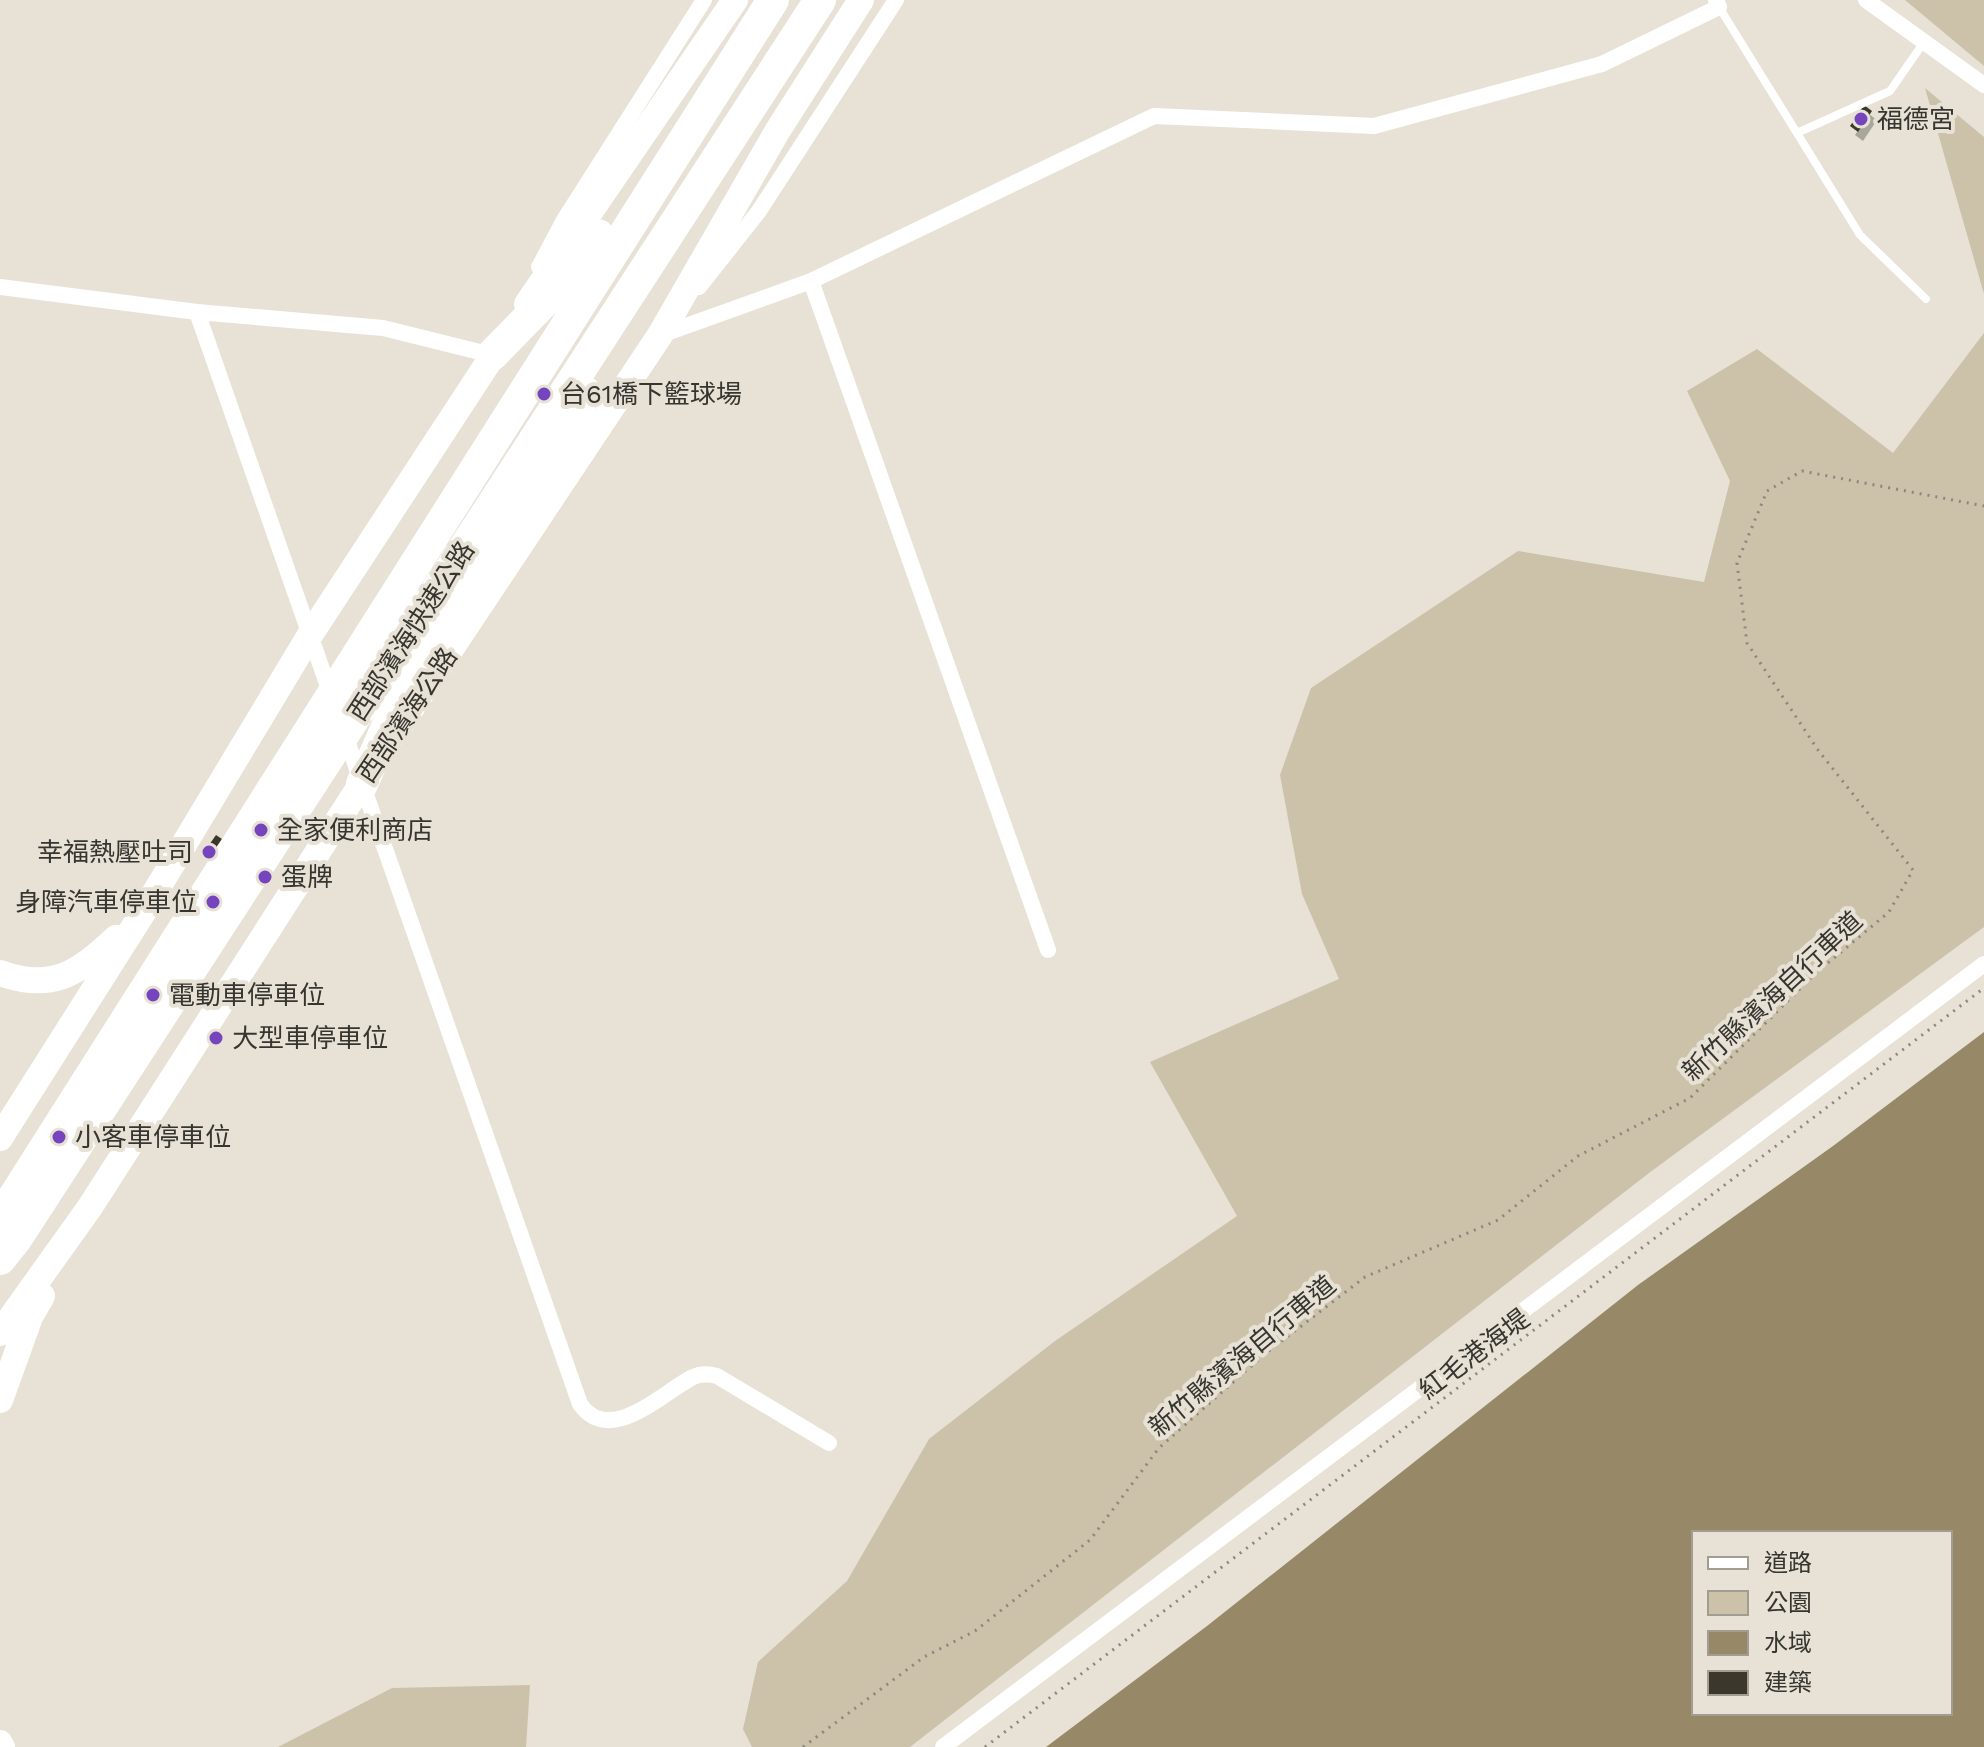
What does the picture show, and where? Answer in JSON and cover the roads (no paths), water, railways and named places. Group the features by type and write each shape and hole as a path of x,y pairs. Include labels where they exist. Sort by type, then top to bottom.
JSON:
{"highway":[{"path":"492,355 576,269 756,0"},
{"name":"西部濱海快速公路","path":"0,1219 773,0"},
{"name":"西部濱海快速公路","path":"0,1259 25,1226 820,0"},
{"path":"362,784 411,672 565,437 625,302"}],"main road":[{"path":"0,1138 142,914 310,635 492,355 735,0"},
{"name":"西部濱海公路","path":"0,1333 90,1207 362,784 660,335 778,130 861,0"},
{"path":"0,973 18,980 66,976 87,965 142,914"},
{"path":"0,1400 30,1317 90,1207"}],"street":[{"path":"0,287 197,312 383,328 492,355 564,220 704,0"},
{"path":"660,335 759,211 896,0"},
{"path":"1866,0 1984,85"},
{"path":"660,335 811,281 1154,116 1374,126 1602,64 1718,3"},
{"path":"811,281 1048,950"},
{"path":"197,312 580,1404 586,1414 605,1421 647,1408 694,1376 717,1376 829,1443"},
{"path":"943,1747 1984,964"}],"lane":[{"path":"1718,3 1860,235 1926,299"},
{"path":"1797,133 1890,91 1924,42"}],"water":[{"path":"1984,1032 1984,1747 1046,1747 1207,1626 1638,1285 1833,1146"}],"place":[{"name":"福德宮","path":"1861,119"},
{"name":"台61橋下籃球場","path":"544,394"},
{"name":"全家便利商店","path":"261,830"},
{"name":"幸福熱壓吐司","path":"209,852"},
{"name":"蛋牌","path":"265,877"},
{"name":"身障汽車停車位","path":"213,902"},
{"name":"電動車停車位","path":"153,995"},
{"name":"大型車停車位","path":"216,1038"},
{"name":"小客車停車位","path":"59,1137"}]}
